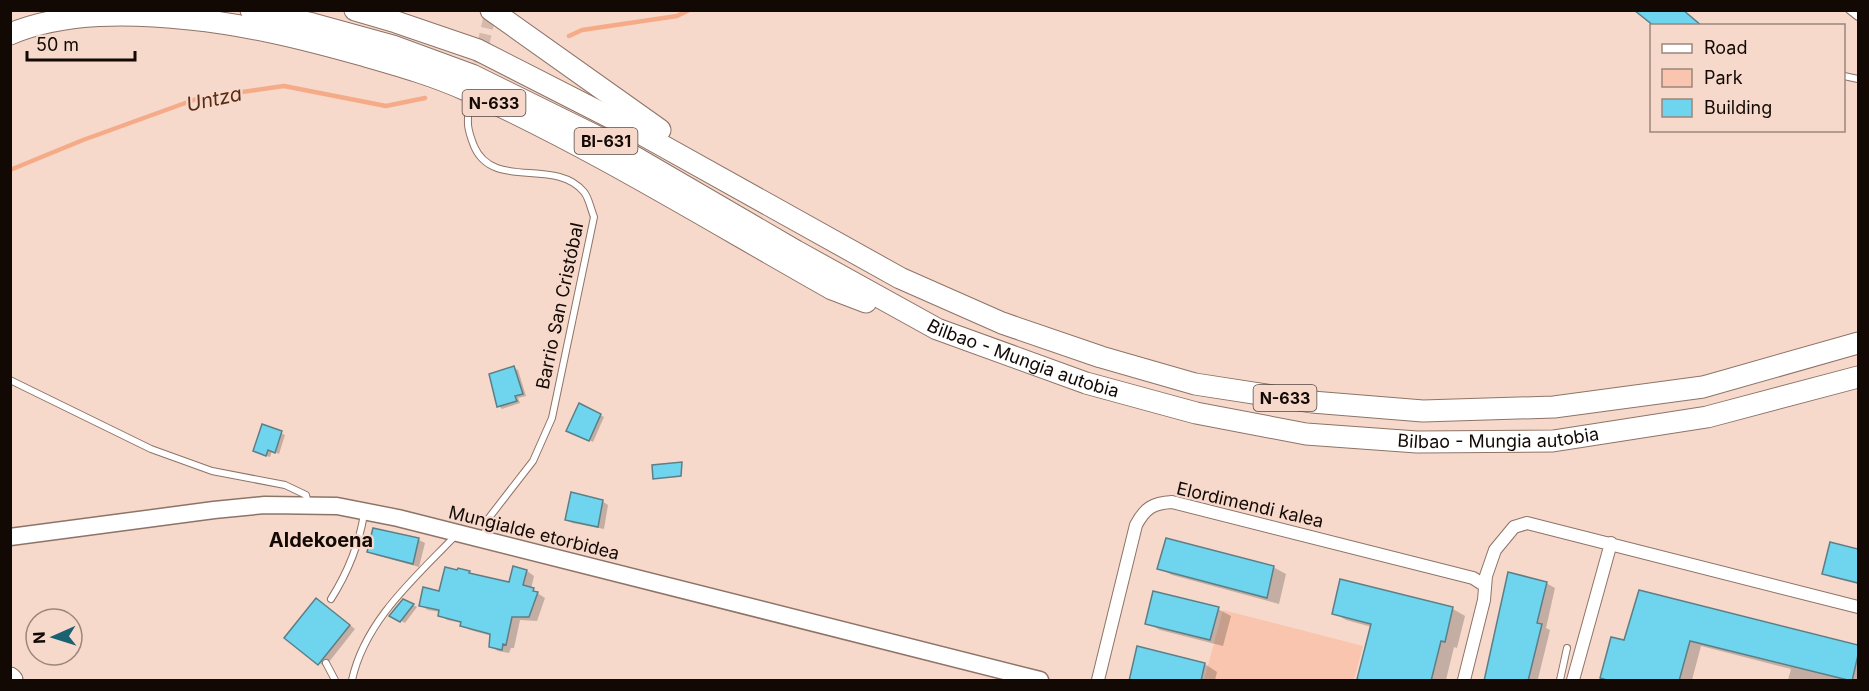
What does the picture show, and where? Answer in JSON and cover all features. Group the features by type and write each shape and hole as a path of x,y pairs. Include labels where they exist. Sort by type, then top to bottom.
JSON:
{"highway":[{"name":"Bilbao - Mungia autobia","path":"251,10 393,46 472,75 614,145 796,251 937,329 1086,383 1196,413 1306,434 1417,442 1553,441 1707,417 1858,377"},
{"name":"Bilbao - Mungia autobia","path":"355,10 478,50 629,127 900,278 1002,323 1101,357 1195,384 1312,402 1423,411 1554,407 1703,387 1858,343"},
{"path":"491,10 746,191"},
{"name":"N-633","path":"10,34 62,20 111,16 165,16 234,24 319,43 405,67 464,89 631,173 832,289 937,329"}],"street":[{"name":"Elordimendi kalea","path":"1098,681 1136,525 1143,512 1158,503 1172,502 1196,508 1473,578 1484,585"},
{"name":"Mungialde etorbidea","path":"11,537 214,510 265,506 338,506 365,510 1040,681"},
{"path":"1464,681 1484,600 1484,585 1495,550 1514,527 1527,523 1858,607"},
{"path":"1573,681 1611,543"}],"lane":[{"path":"1849,10 1858,17"},
{"name":"Barrio San Cristóbal","path":"469,105 467,128 478,156 490,165 508,172 545,173 572,182 585,192 594,218 552,418 533,461 488,519 483,540"},
{"path":"10,380 151,449 212,471 285,486 306,495 308,505"},
{"path":"331,599 350,566 362,529 365,510"},
{"path":"352,681 370,634 395,599 457,534"},
{"path":"1560,681 1567,648"},
{"path":"327,663 335,681"}],"green space":[{"path":"1223,610 1363,646 1354,680 1204,680"}],"building":[{"path":"1634,10 1683,10 1700,24 1652,24"},
{"path":"514,366 523,394 515,396 517,401 497,407 489,374"},
{"path":"579,403 601,414 589,441 566,431"},
{"path":"262,424 282,431 275,453 268,450 266,456 253,451"},
{"path":"682,462 681,476 653,479 652,465"},
{"path":"571,492 603,500 598,527 565,520"},
{"path":"373,528 419,538 413,564 367,552"},
{"path":"1166,538 1274,566 1267,598 1157,569"},
{"path":"1830,542 1858,549 1858,583 1822,574"},
{"path":"513,566 527,570 523,585 534,588 533,591 538,592 529,617 512,617 506,645 503,644 502,650 489,647 490,634 460,626 461,622 438,616 439,610 419,606 423,587 439,591 445,567 457,570 458,568 470,571 469,573 509,582"},
{"path":"1508,572 1547,582 1537,623 1542,624 1528,681 1484,681"},
{"path":"1340,579 1453,607 1445,642 1441,641 1431,681 1364,681 1357,679 1371,624 1332,614"},
{"path":"1639,590 1858,645 1852,681 1690,641 1679,681 1610,681 1600,678 1611,637 1624,640"},
{"path":"1153,591 1219,607 1210,640 1145,624"},
{"path":"316,598 350,625 318,665 284,638"},
{"path":"403,599 414,604 400,622 389,616"},
{"path":"1137,646 1205,663 1201,681 1129,681"}],"waterway":[{"name":"Untza","path":"569,36 582,30 677,16 689,10"},
{"name":"Untza","path":"10,170 83,140 199,98 284,86 386,106 425,98"}],"tunnel":[{"path":"475,81 491,10"}],"district":[{"name":"Aldekoena","path":"321,540"}]}
